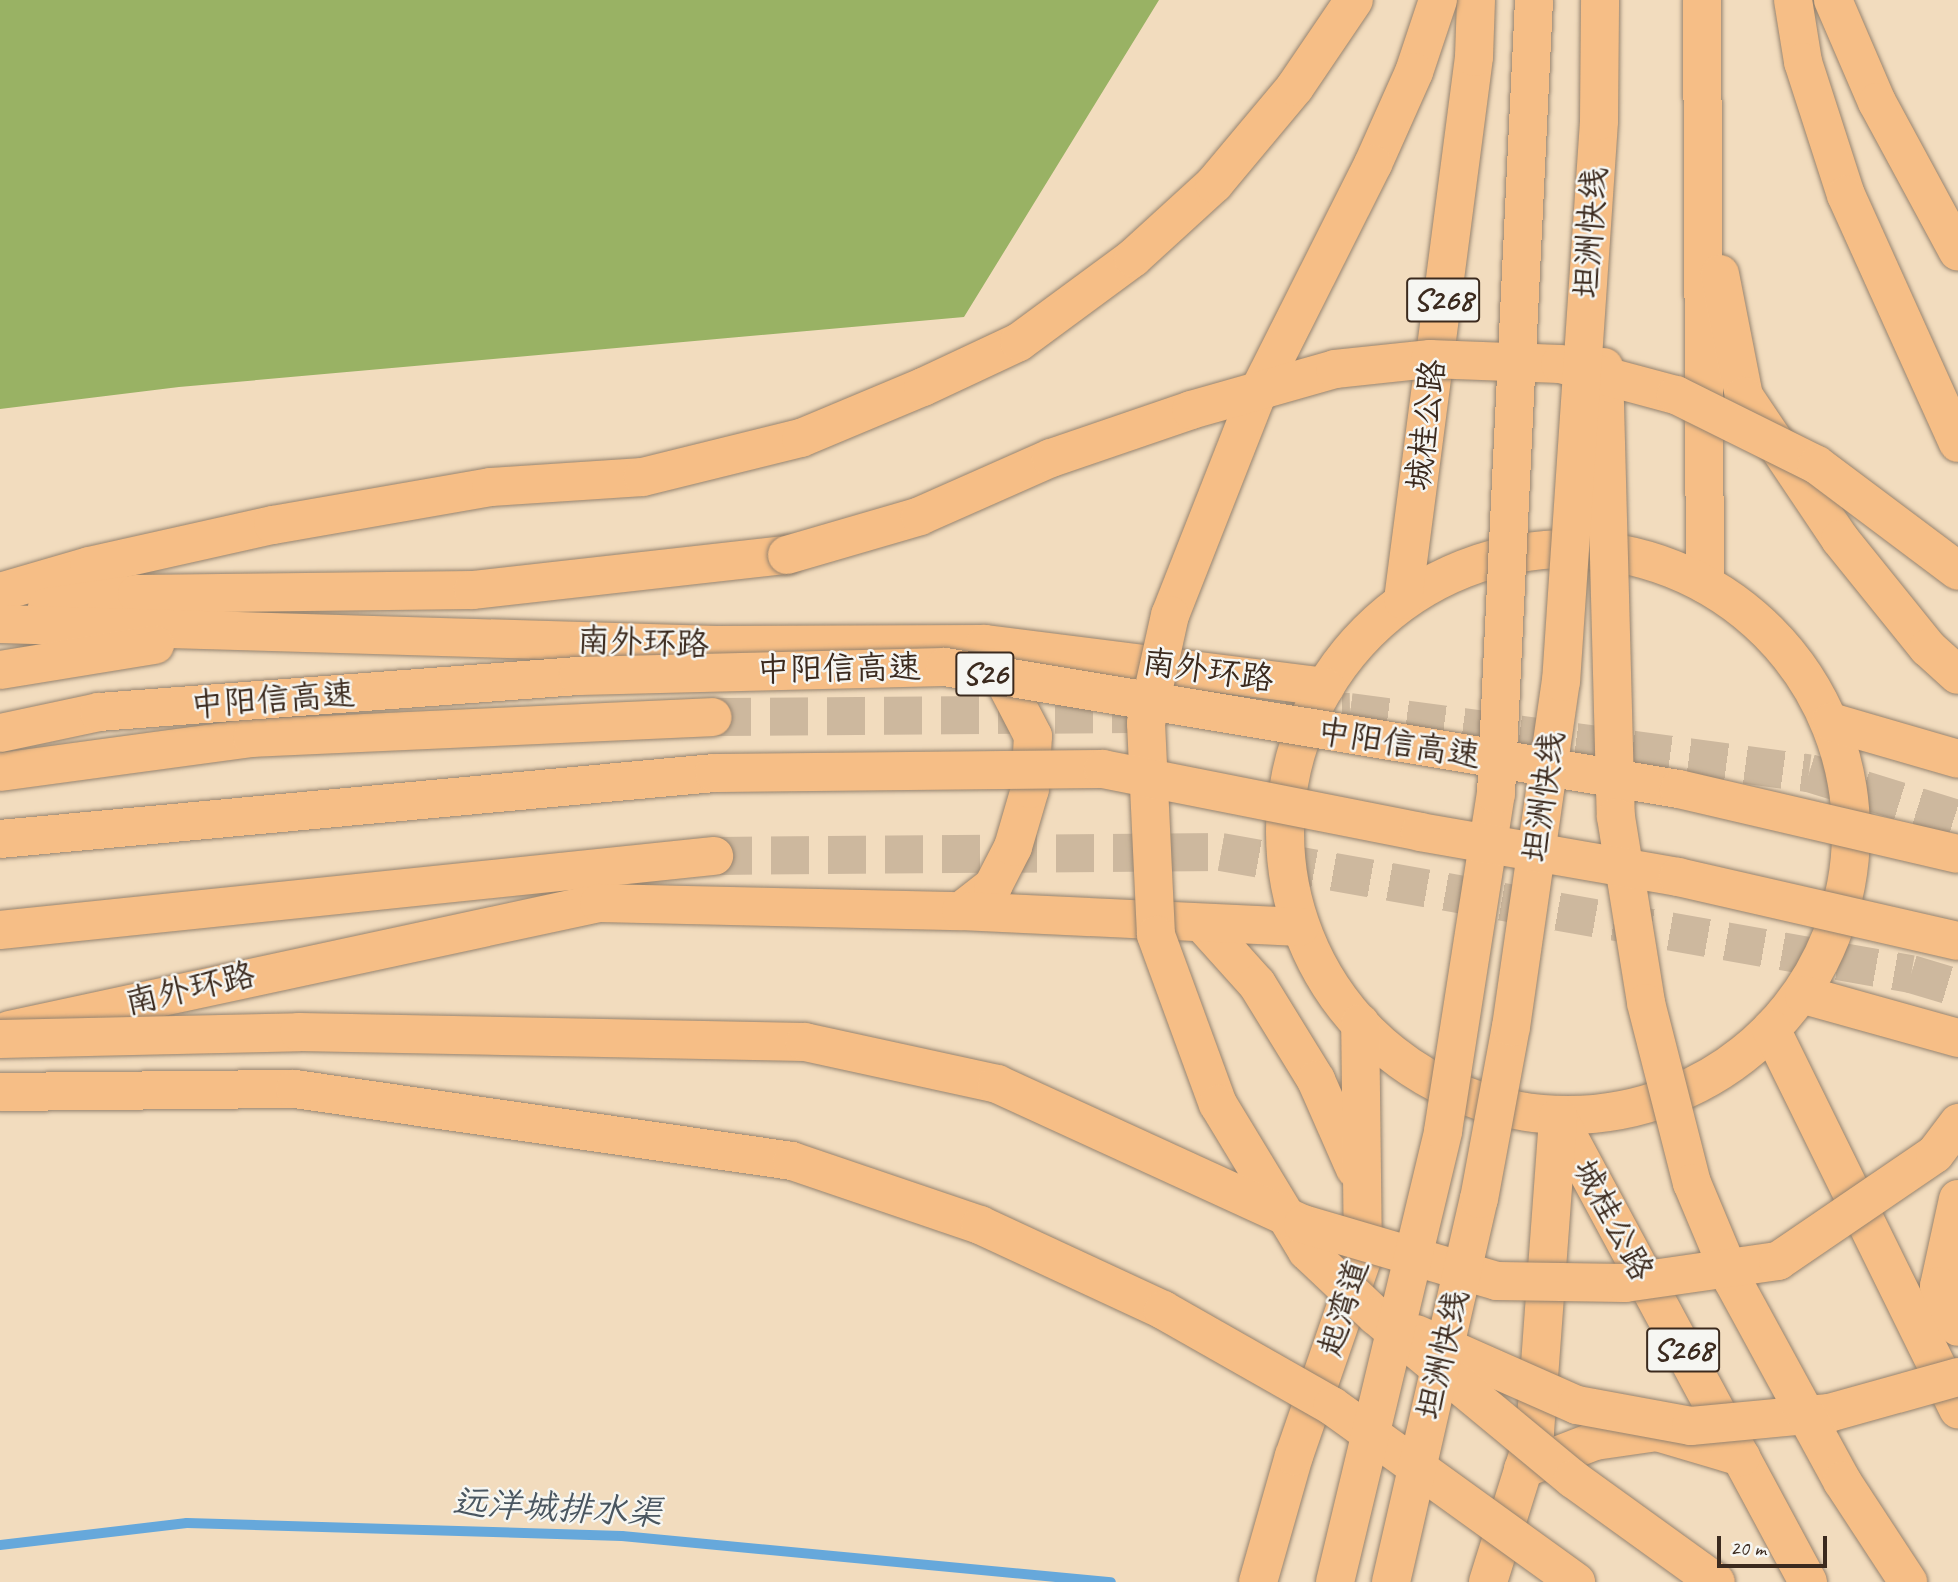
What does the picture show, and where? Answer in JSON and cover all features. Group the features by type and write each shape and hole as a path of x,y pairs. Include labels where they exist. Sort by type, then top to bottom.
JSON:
{"main road":[{"path":"0,592 89,566 287,523 491,487 643,477 801,438 923,387 1019,342 1133,258 1214,184 1295,88 1354,0"},
{"path":"1438,0 1414,72 1378,153 1256,397 1214,495 1170,615 1146,723 1156,936 1218,1104 1307,1251 1376,1316 1573,1479 1716,1582"},
{"name":"城桂公路","path":"1403,600 1475,57 1476,0"},
{"name":"坦洲快线","path":"1335,1582 1443,1131 1496,794 1534,0"},
{"name":"坦洲快线","path":"1391,1582 1486,1159 1511,1027 1559,696 1599,121 1600,0"},
{"path":"1702,0 1705,584"},
{"path":"1793,0 1803,62 1846,195 1958,443"},
{"path":"1833,0 1877,102 1958,252"},
{"path":"1599,121 1616,817 1646,1003 1692,1183 1733,1281 1842,1481 1908,1582"},
{"path":"1703,184 1744,396 1840,539 1928,648 1958,675"},
{"path":"0,614 137,594 473,590 788,555 920,516 1051,458 1191,410 1335,369 1430,359 1560,364 1676,395 1817,465 1958,571"},
{"path":"1541,550 1632,552 1705,584 1780,643 1831,722 1853,815 1844,910 1804,995 1771,1029 1721,1072 1652,1105 1558,1117 1465,1097 1383,1048 1334,993 1300,927 1284,856 1287,782 1310,712 1349,650 1403,600 1469,566 1541,550"},
{"name":"南外环路","path":"0,624 716,645 985,644 1325,687"},
{"path":"0,670 254,630"},
{"path":"961,911 993,886 1013,847 1030,789 1033,736 985,644"},
{"name":"中阳信高速","path":"0,733 99,712 579,676 945,667 1679,789 1958,853"},
{"path":"0,772 252,738 713,717"},
{"path":"1831,722 1958,759"},
{"path":"0,839 714,773 1103,769 1420,832 1678,877 1958,942"},
{"path":"0,930 714,856"},
{"name":"南外环路","path":"0,1032 599,903 961,911 1300,927"},
{"path":"1202,923 1257,984 1316,1080 1362,1185"},
{"path":"1804,995 1958,1038"},
{"name":"起湾道","path":"1258,1582 1294,1456 1363,1258 1360,1023"},
{"path":"1771,1029 1958,1409"},
{"path":"0,1040 299,1032 805,1042 997,1084 1303,1224 1497,1280 1625,1283 1778,1261 1935,1154 1958,1123"},
{"path":"0,1092 295,1089 792,1161 980,1224 1163,1310 1332,1406 1576,1582"},
{"path":"1488,1582 1535,1432 1558,1117"},
{"name":"城桂公路","path":"1558,1117 1808,1582"},
{"path":"1958,1199 1939,1286 1958,1326"},
{"path":"1376,1316 1577,1405 1691,1426 1829,1413 1958,1377"},
{"path":"1523,1469 1595,1441 1657,1432 1741,1457"}],"green space":[{"path":"0,0 1159,0 964,317 179,387 0,409"}],"waterway":[{"name":"远洋城排水渠","path":"0,1545 187,1523 622,1536 1111,1582"}],"tunnel":[{"path":"1285,713 1350,712 1809,773 1958,819"},
{"path":"713,717 1162,714"},
{"path":"714,856 1221,852 1911,974 1958,988"}]}
